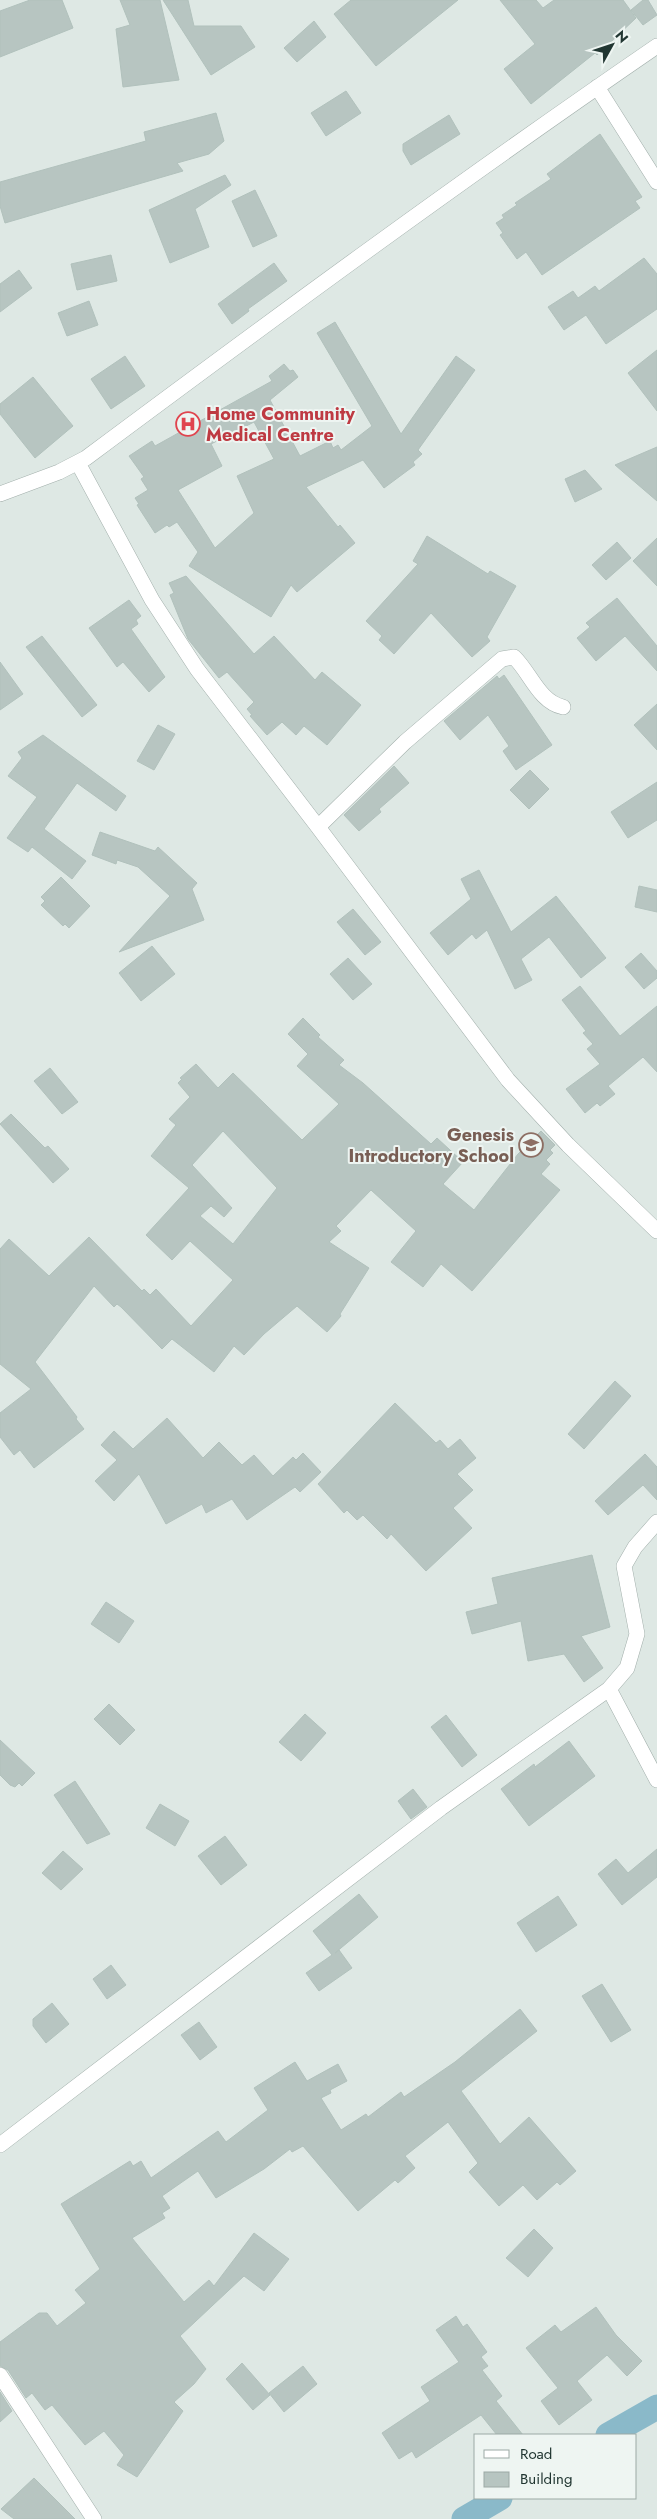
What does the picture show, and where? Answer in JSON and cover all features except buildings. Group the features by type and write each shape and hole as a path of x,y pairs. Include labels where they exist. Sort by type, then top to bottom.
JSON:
{"street":[{"path":"0,494 59,472 78,462 324,281 657,46"},
{"path":"597,87 657,182"},
{"path":"78,462 152,600 197,669 508,1080 568,1145 657,1231"},
{"path":"318,827 405,742 502,659 514,657 553,705 563,707"},
{"path":"0,2145 441,1808 609,1689 627,1668 636,1634 624,1566 631,1551 657,1522"},
{"path":"609,1689 657,1780"},
{"path":"0,2375 94,2519"}],"waterway":[{"path":"610,2434 657,2407"},
{"path":"464,2519 498,2499"}],"place":[{"name":"Home Community Medical Centre","path":"188,424"},
{"name":"Genesis Introductory School","path":"531,1145"}]}
